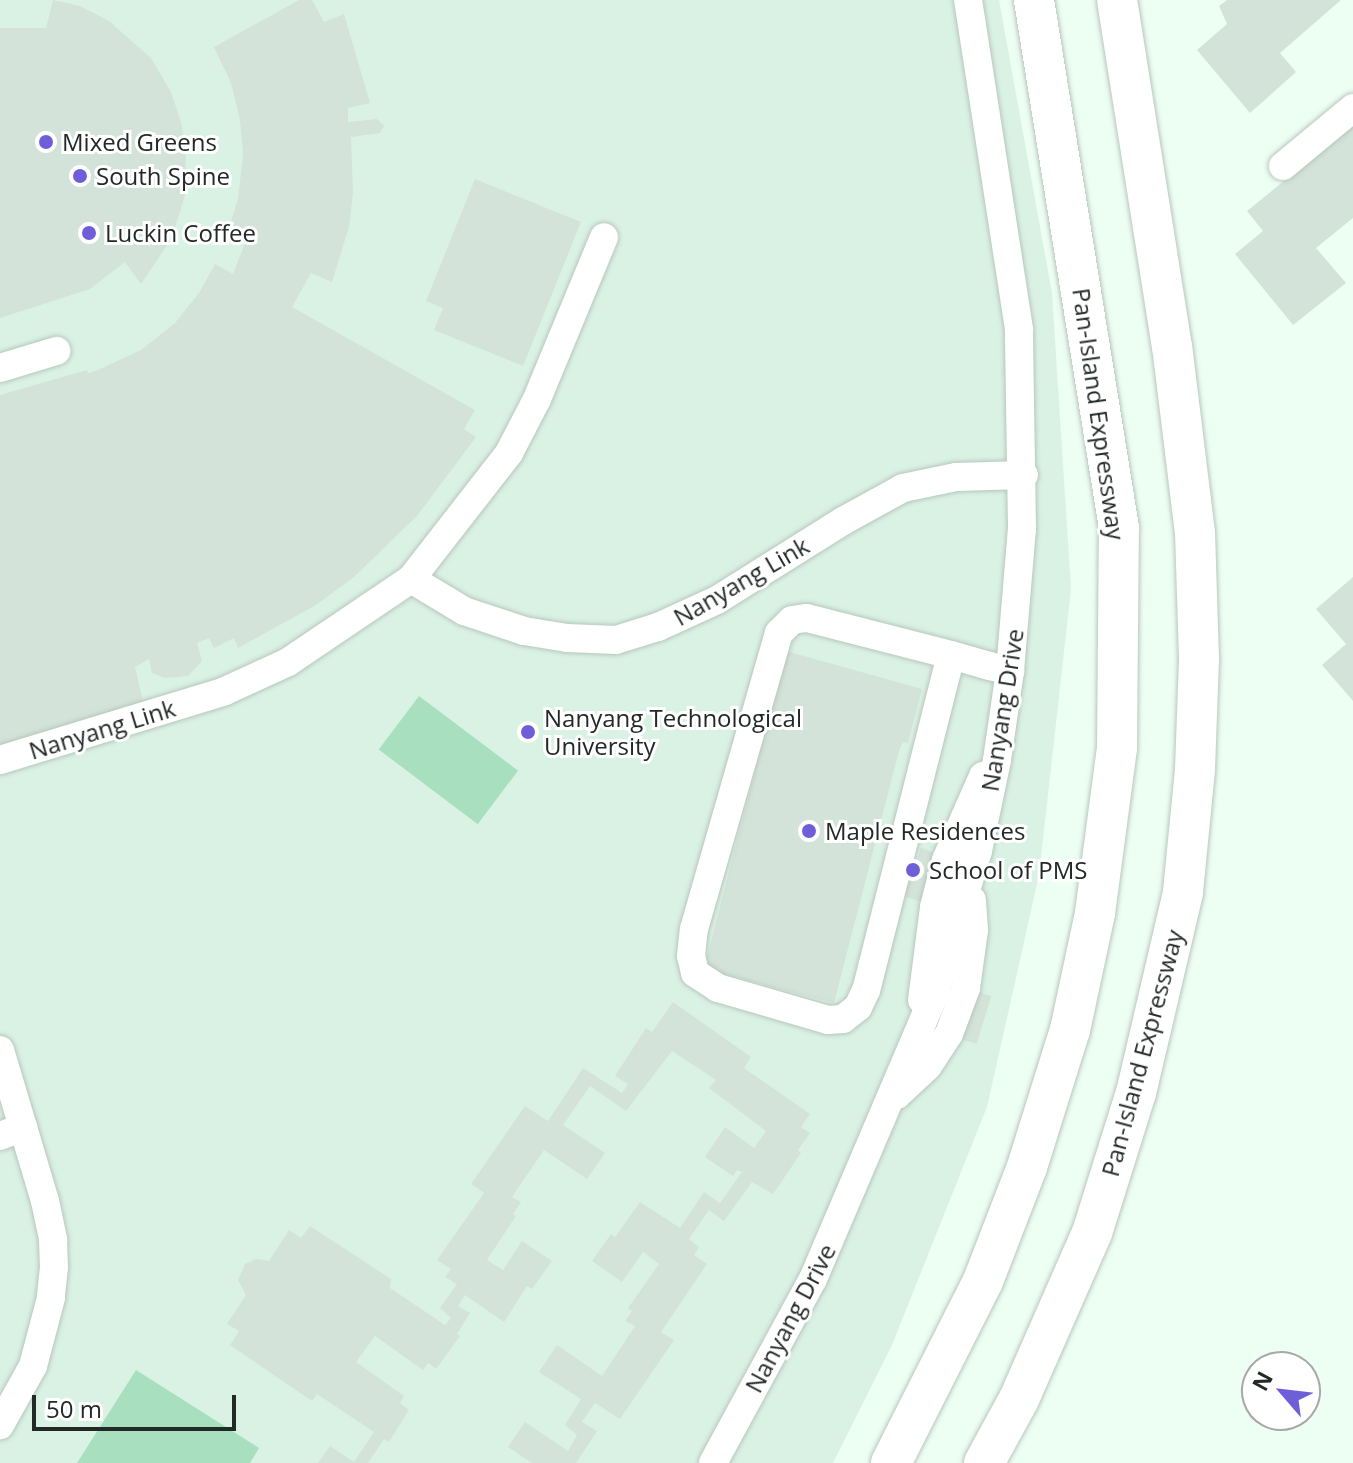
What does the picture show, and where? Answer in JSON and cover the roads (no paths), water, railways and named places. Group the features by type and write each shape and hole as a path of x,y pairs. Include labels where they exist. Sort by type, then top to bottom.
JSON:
{"highway":[{"name":"Pan-Island Expressway","path":"891,1463 983,1281 1027,1167 1070,1030 1095,913 1117,748 1119,528 1034,0"},
{"name":"Pan-Island Expressway","path":"984,1463 1019,1399 1092,1233 1136,1093 1183,892 1193,784 1199,659 1195,533 1172,347 1117,0"}],"street":[{"name":"Nanyang Drive","path":"713,1463 813,1279 936,990 971,875 999,743 1019,586 1024,475 1019,329 967,2"},
{"path":"1283,166 1353,108"},
{"name":"Nanyang Link","path":"0,760 225,691 288,662 411,579 509,453 537,399 604,237"},
{"path":"0,368 56,351"},
{"name":"Nanyang Link","path":"411,579 464,611 524,631 567,638 616,640 658,627 717,600 843,521 903,488 956,477 1024,475"},
{"path":"951,655 866,990 858,1007 843,1019 828,1020 718,988 695,973 691,956 694,929 779,633 792,620 807,618 951,655 1010,671"},
{"path":"921,1027 924,966 946,860 999,743"},
{"path":"890,1101 911,1085 928,1066 949,1034 966,988 974,930 971,875"},
{"path":"0,1050 11,1132 45,1201 53,1240 54,1267 49,1309 33,1366 0,1425"}],"place":[{"name":"Mixed Greens","path":"46,142"},
{"name":"South Spine","path":"80,176"},
{"name":"Luckin Coffee","path":"89,233"},
{"name":"Nanyang Technological University","path":"528,732"},
{"name":"Maple Residences","path":"809,831"},
{"name":"School of PMS","path":"913,870"}]}
